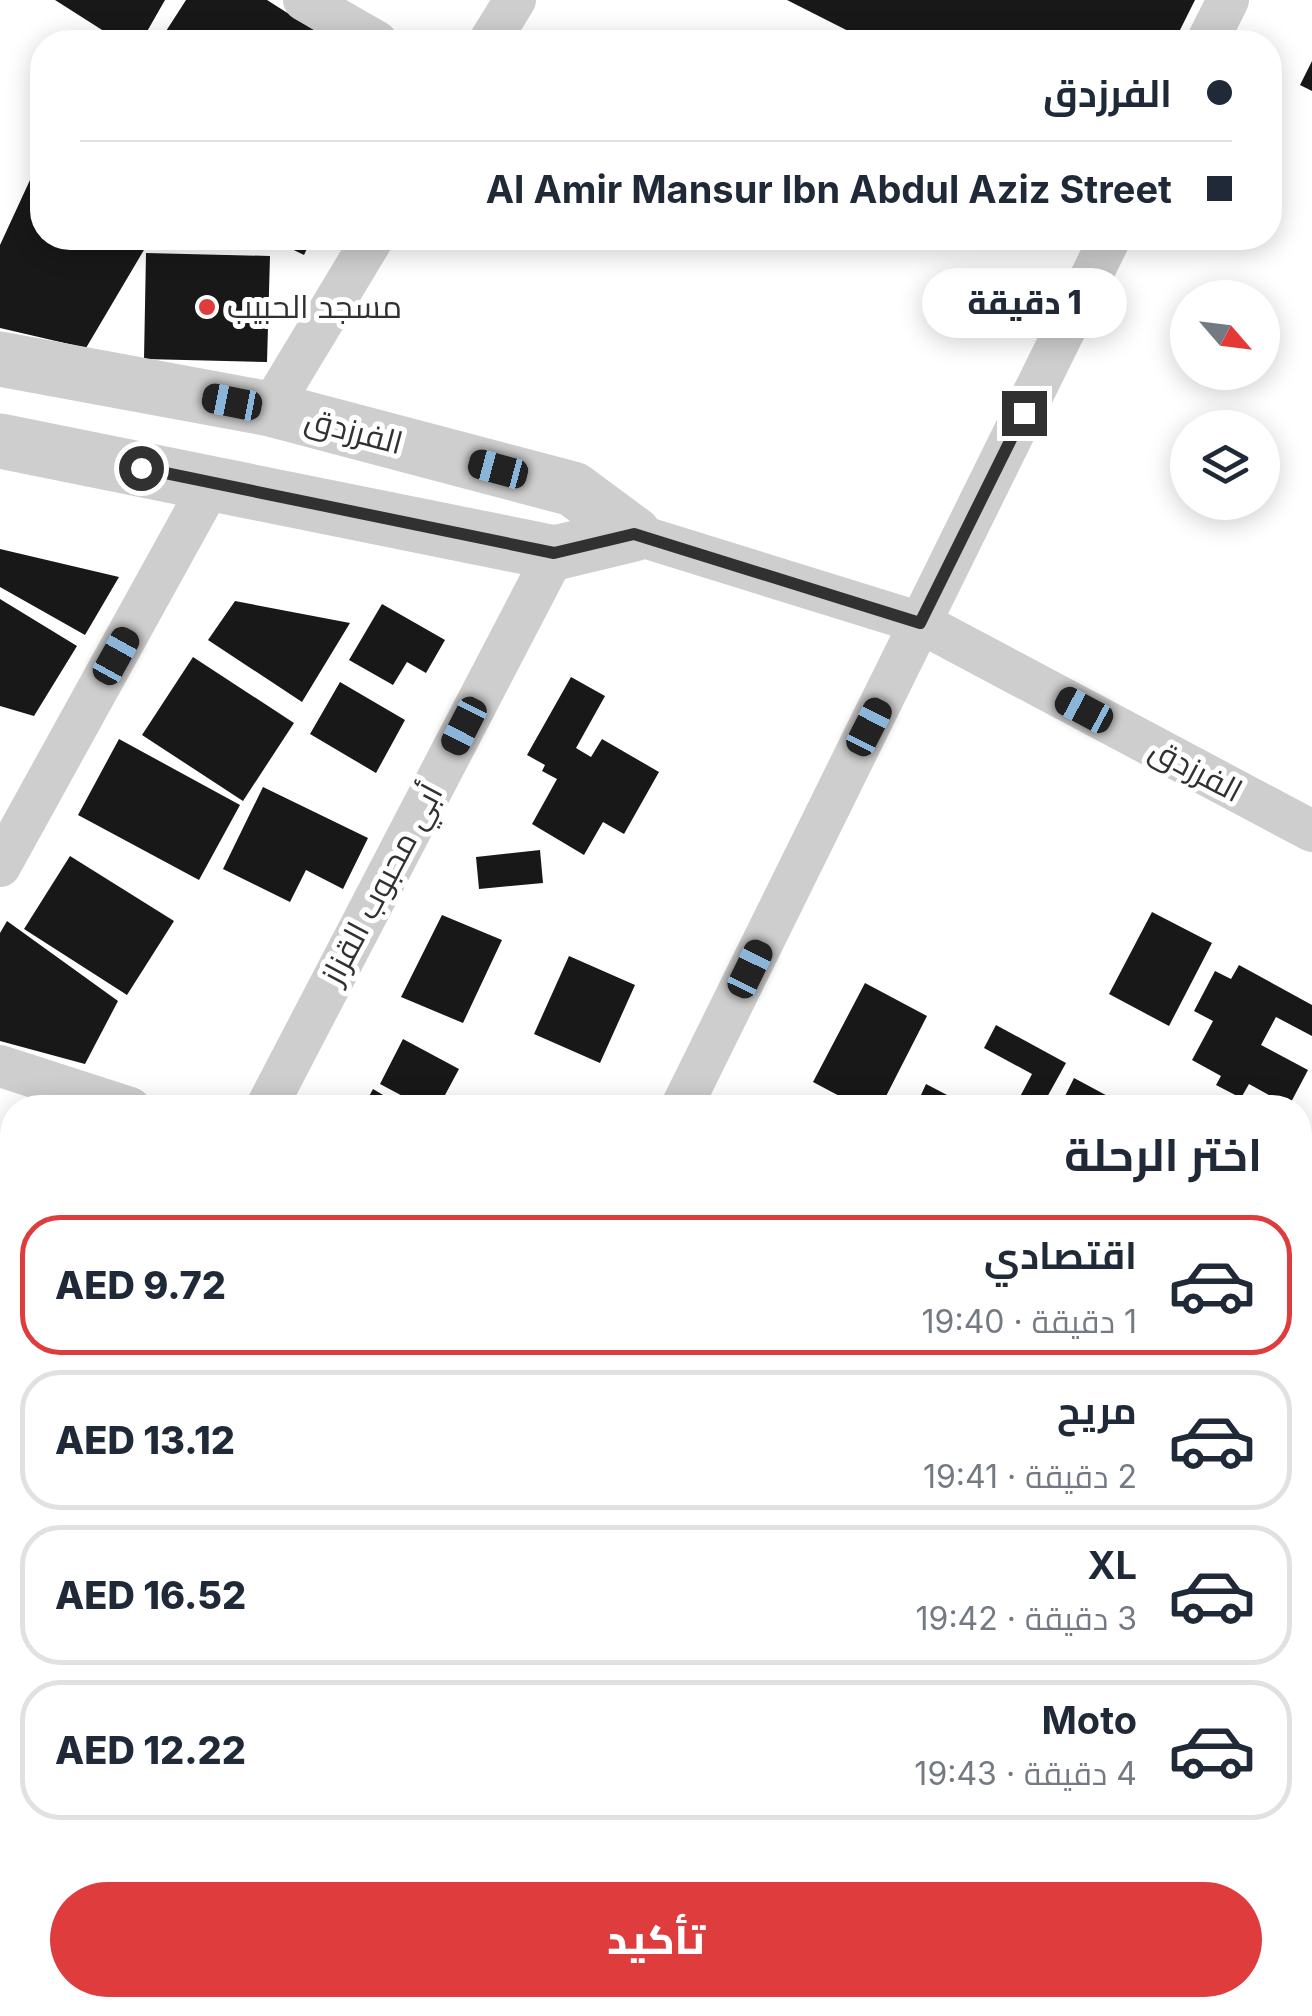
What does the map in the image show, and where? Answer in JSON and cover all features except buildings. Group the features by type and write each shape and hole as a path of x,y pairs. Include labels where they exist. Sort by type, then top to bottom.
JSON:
{"street":[{"path":"304,0 355,30"},
{"path":"496,30 515,0"},
{"path":"1213,30 1228,0"},
{"path":"270,410 366,250"},
{"path":"688,1095 1104,250"},
{"name":"الفرزدق","path":"0,358 270,410 574,489 634,534 920,623 1312,832"},
{"path":"0,441 554,553 634,534"},
{"path":"0,866 212,482"},
{"name":"أبي محبوب القزاز","path":"273,1095 554,553"},
{"path":"0,1066 90,1095"}],"place":[{"name":"مسجد الحبيب","path":"207,307"}],"route":[{"path":"141,468 554,553 634,534 920,623 1024,413"}]}
